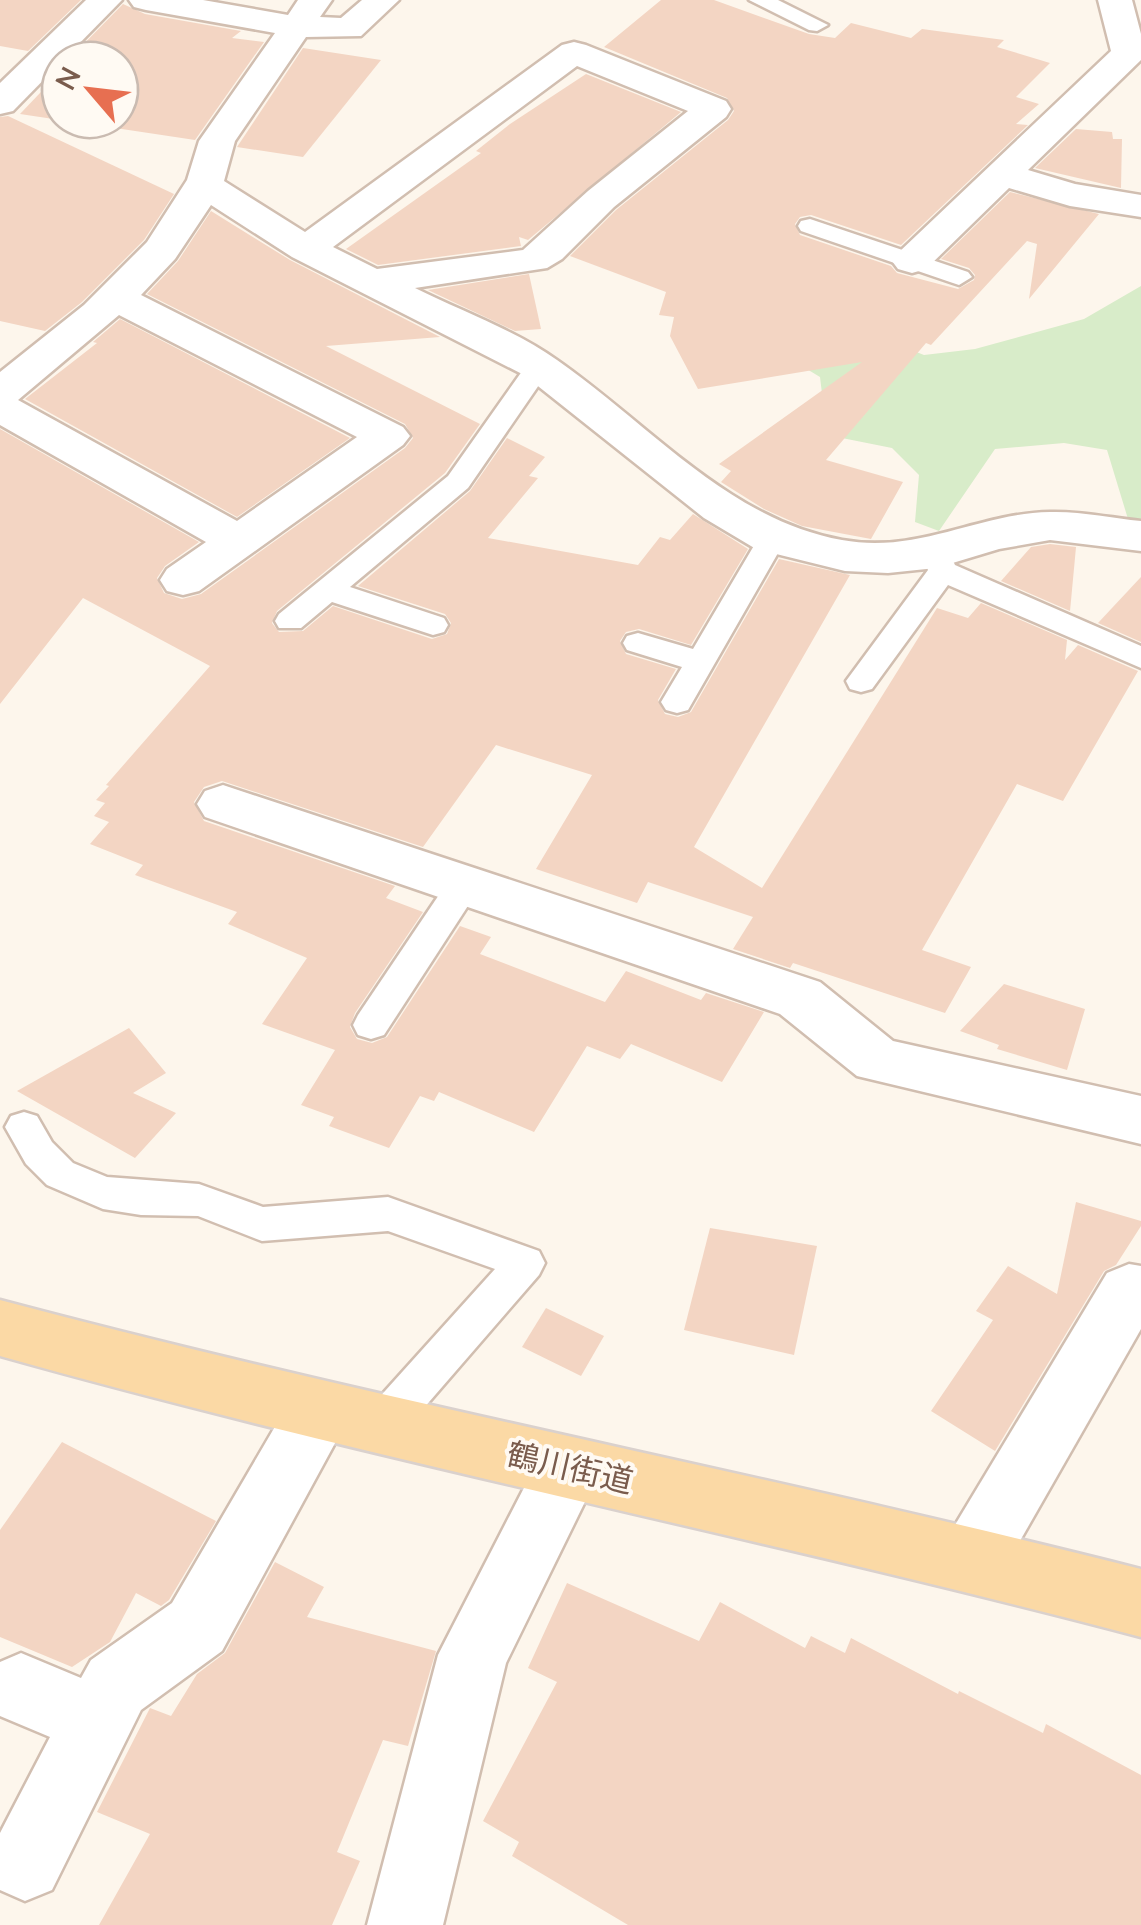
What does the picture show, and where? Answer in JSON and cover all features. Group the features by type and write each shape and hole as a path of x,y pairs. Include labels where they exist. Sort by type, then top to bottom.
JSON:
{"main road":[{"name":"鶴川街道","path":"0,1328 106,1358 351,1417 973,1558 1141,1603"}],"street":[{"path":"0,103 104,0"},
{"path":"146,0 304,13 349,29 382,0"},
{"path":"912,261 1128,53 1134,38 1115,0"},
{"path":"0,393 116,298 157,258 204,184 217,141 304,13"},
{"path":"306,249 574,52 713,109 601,199 548,251 533,260 371,282"},
{"path":"0,58 39,64"},
{"path":"1004,175 1070,195 1141,206"},
{"path":"204,184 306,249 539,366 720,508 772,538 846,556 939,562 994,535 1050,526 1141,536"},
{"path":"116,298 388,436 183,580"},
{"path":"0,407 238,541"},
{"path":"223,804 800,998 877,1060 1141,1120"},
{"path":"973,1558 1129,1292 1141,1294"},
{"path":"24,1863 116,1685 197,1627 351,1417"},
{"path":"405,1925 473,1655 568,1468"},
{"path":"20,1689 97,1720"}],"lane":[{"path":"760,0 810,32 836,3"},
{"path":"810,226 959,277"},
{"path":"290,621 458,482 539,366"},
{"path":"677,702 772,538"},
{"path":"861,680 939,562 1141,658"},
{"path":"328,590 432,625"},
{"path":"638,643 701,662"},
{"path":"371,1026 463,886"},
{"path":"24,1127 39,1153 60,1174 103,1193 141,1200 199,1200 262,1224 388,1214 525,1263 351,1417"}],"green space":[{"path":"1141,286 1141,520 1128,519 1107,450 1064,443 995,449 939,531 915,522 919,475 892,448 827,435 820,377 767,345 813,311 924,355 975,349 1084,319"}],"building":[{"path":"0,0 81,0 28,51 0,46"},
{"path":"661,0 714,0 809,34 835,38 851,23 911,38 922,29 1004,40 997,47 1050,63 1016,97 1039,104 1016,124 1028,125 901,245 811,215 800,217 795,224 800,235 891,266 897,273 958,289 974,280 975,275 969,268 941,259 1010,192 1099,214 1029,299 1037,244 1027,241 931,345 926,343 826,460 903,482 871,539 802,526 764,509 721,482 731,471 719,464 862,362 698,389 670,336 674,317 659,315 666,292 570,256 616,210 728,120 734,111 727,98 604,47"},
{"path":"123,4 145,14 241,31 232,38 264,42 195,140 140,132 140,40 88,40"},
{"path":"303,48 381,60 303,157 237,147"},
{"path":"586,74 681,112 528,240 519,237 521,246 378,265 346,249 481,153 476,151 510,124"},
{"path":"40,93 40,117 20,114"},
{"path":"8,116 40,131 40,140 59,140 174,194 144,240 82,302 45,331 0,321 0,117"},
{"path":"1076,129 1112,132 1113,139 1122,139 1121,188 1035,168"},
{"path":"211,211 290,260 440,337 326,346 480,424 445,473 277,611 272,623 279,632 303,631 333,606 432,639 447,634 451,623 445,614 358,586 470,491 507,438 545,457 529,476 538,478 488,538 638,565 660,537 670,540 693,514 748,549 691,645 639,629 626,632 620,641 626,654 676,669 658,700 665,714 678,717 691,712 779,559 850,575 694,847 762,888 937,608 968,618 981,603 1067,640 1065,660 1078,645 1138,671 1063,801 1017,784 922,950 971,967 945,1013 793,963 790,968 733,949 753,917 648,882 637,903 536,869 592,775 496,745 423,847 222,781 204,787 194,802 204,821 395,886 386,898 423,912 355,1013 350,1027 357,1039 372,1043 387,1037 460,926 491,937 480,954 605,1002 626,971 701,1000 706,993 764,1012 722,1082 631,1044 620,1059 587,1046 534,1132 439,1092 434,1101 420,1096 389,1148 329,1126 334,1117 301,1105 335,1050 262,1024 307,958 228,924 237,912 135,875 143,865 90,844 109,822 94,816 105,803 96,800 109,786 106,785 210,666 83,598 0,704 0,429 199,542 165,566 157,578 164,593 182,599 201,594 405,448 413,438 405,424 147,294 178,261"},
{"path":"529,274 541,329 515,331 428,290"},
{"path":"120,319 350,438 237,517 25,399 97,343 93,342"},
{"path":"1031,547 1076,547 1070,611 1001,581"},
{"path":"1141,577 1141,642 1098,623"},
{"path":"1004,984 1085,1009 1067,1070 997,1049 999,1045 960,1031"},
{"path":"129,1028 166,1073 133,1093 176,1113 135,1158 17,1091"},
{"path":"1076,1202 1141,1221 1141,1226 1116,1265 1104,1271 995,1451 931,1411 993,1320 976,1311 1008,1266 1057,1294"},
{"path":"710,1228 817,1246 794,1355 684,1330"},
{"path":"546,1308 604,1336 581,1376 522,1347"},
{"path":"62,1442 216,1521 169,1600 161,1606 136,1593 110,1642 72,1667 0,1637 0,1530"},
{"path":"275,1562 324,1587 307,1617 436,1651 408,1746 383,1740 337,1852 360,1861 332,1925 99,1925 150,1834 97,1812 150,1708 171,1716 197,1674 225,1653"},
{"path":"567,1583 699,1641 720,1602 805,1648 811,1636 845,1653 851,1638 1043,1733 1046,1724 1141,1775 1141,1925 628,1925 512,1856 519,1842 483,1821 557,1682 528,1668"}]}
